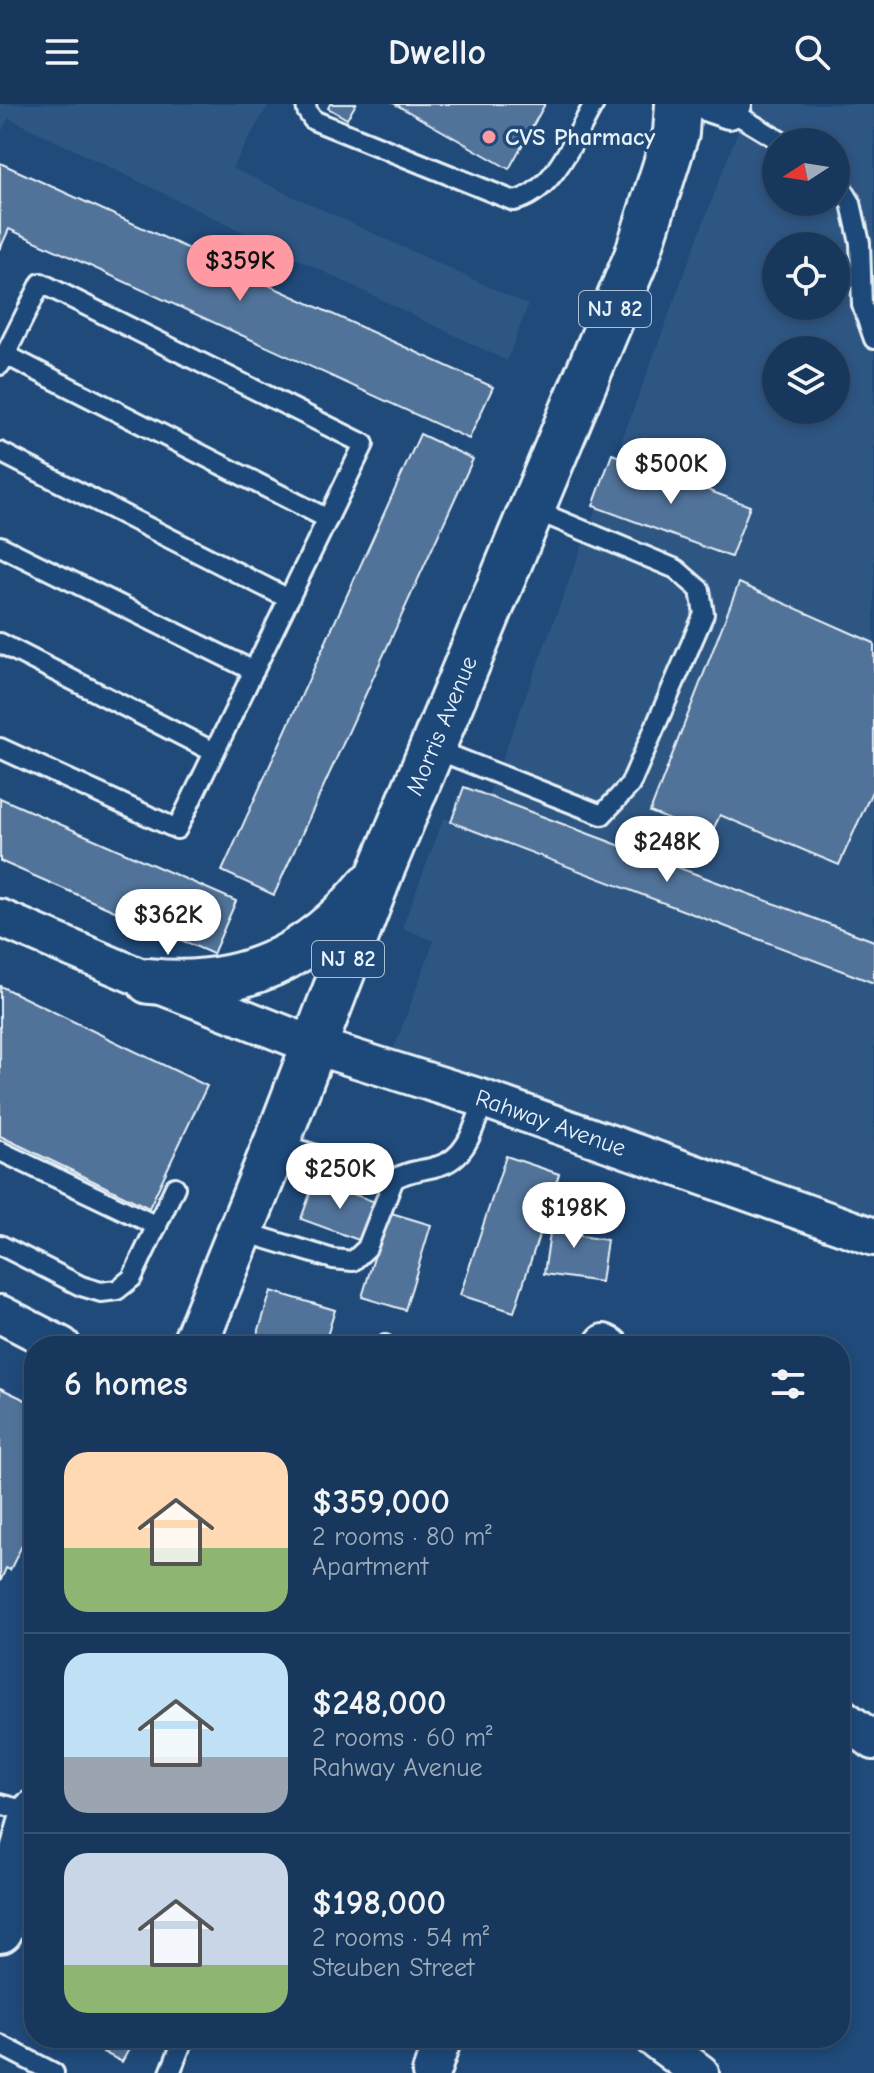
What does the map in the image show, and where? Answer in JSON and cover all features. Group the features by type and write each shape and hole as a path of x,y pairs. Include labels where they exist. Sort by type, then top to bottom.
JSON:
{"main road":[{"name":"Morris Avenue","path":"198,1336 277,1143 381,871 637,256 676,133 678,104"},
{"path":"149,981 183,985 254,973 307,943 348,912 381,871"},
{"path":"0,1930 24,1827"}],"street":[{"name":"Rahway Avenue","path":"0,918 315,1046 484,1099 874,1237"},
{"path":"0,1314 43,1336"},
{"path":"850,1723 874,1741"},
{"path":"431,2073 440,2048"},
{"path":"666,2048 700,2073"}],"lane":[{"path":"306,104 313,120 514,201 524,200 547,185 594,104"},
{"path":"724,106 762,130"},
{"path":"850,201 860,243 862,305 874,339"},
{"path":"0,748 177,829 328,519 364,444 41,283 3,360 328,519"},
{"path":"0,452 289,599"},
{"path":"432,748 602,815 630,785 704,614 700,590 676,569 532,509"},
{"path":"0,546 254,671"},
{"path":"0,643 214,752"},
{"path":"277,1143 394,1179 416,1169 439,1166 458,1155 470,1138 484,1099"},
{"path":"0,1151 157,1226"},
{"path":"241,1231 333,1259 353,1261 367,1248 394,1179"},
{"path":"0,1245 81,1286 101,1292 117,1290 132,1278 175,1187"},
{"path":"0,2045 54,2073"},
{"path":"170,2073 180,2048"}],"shaded area":[{"path":"0,104 269,104 232,168 528,305 507,361 9,118 0,134"},
{"path":"748,104 874,104 874,1251 387,1067 434,941 402,928 444,818 475,831"}],"building":[{"path":"330,104 356,104 347,119 328,108"},
{"name":"CVS Pharmacy","path":"395,104 545,104 509,169"},
{"path":"0,163 493,387 469,439 9,229 0,249"},
{"path":"420,434 473,459 274,895 222,871"},
{"path":"612,454 750,506 731,557 593,506"},
{"path":"739,583 874,643 874,787 839,865 720,815 710,836 650,812"},
{"path":"464,787 874,941 874,983 451,822"},
{"path":"0,798 236,901 213,954 0,861"},
{"path":"0,986 207,1086 149,1208 0,1136"},
{"path":"506,1156 559,1174 514,1312 460,1295"},
{"path":"315,1180 378,1203 364,1242 301,1219"},
{"path":"388,1212 431,1225 405,1310 362,1297"},
{"path":"553,1212 583,1216 580,1236 607,1240 601,1282 544,1274"},
{"path":"271,1291 335,1310 327,1336 257,1336"},
{"path":"0,1388 24,1399 24,1541 10,1570 6,1568 0,1582"},
{"path":"95,2048 130,2048 122,2062"}],"place":[{"name":"CVS Pharmacy","path":"489,137"}]}
